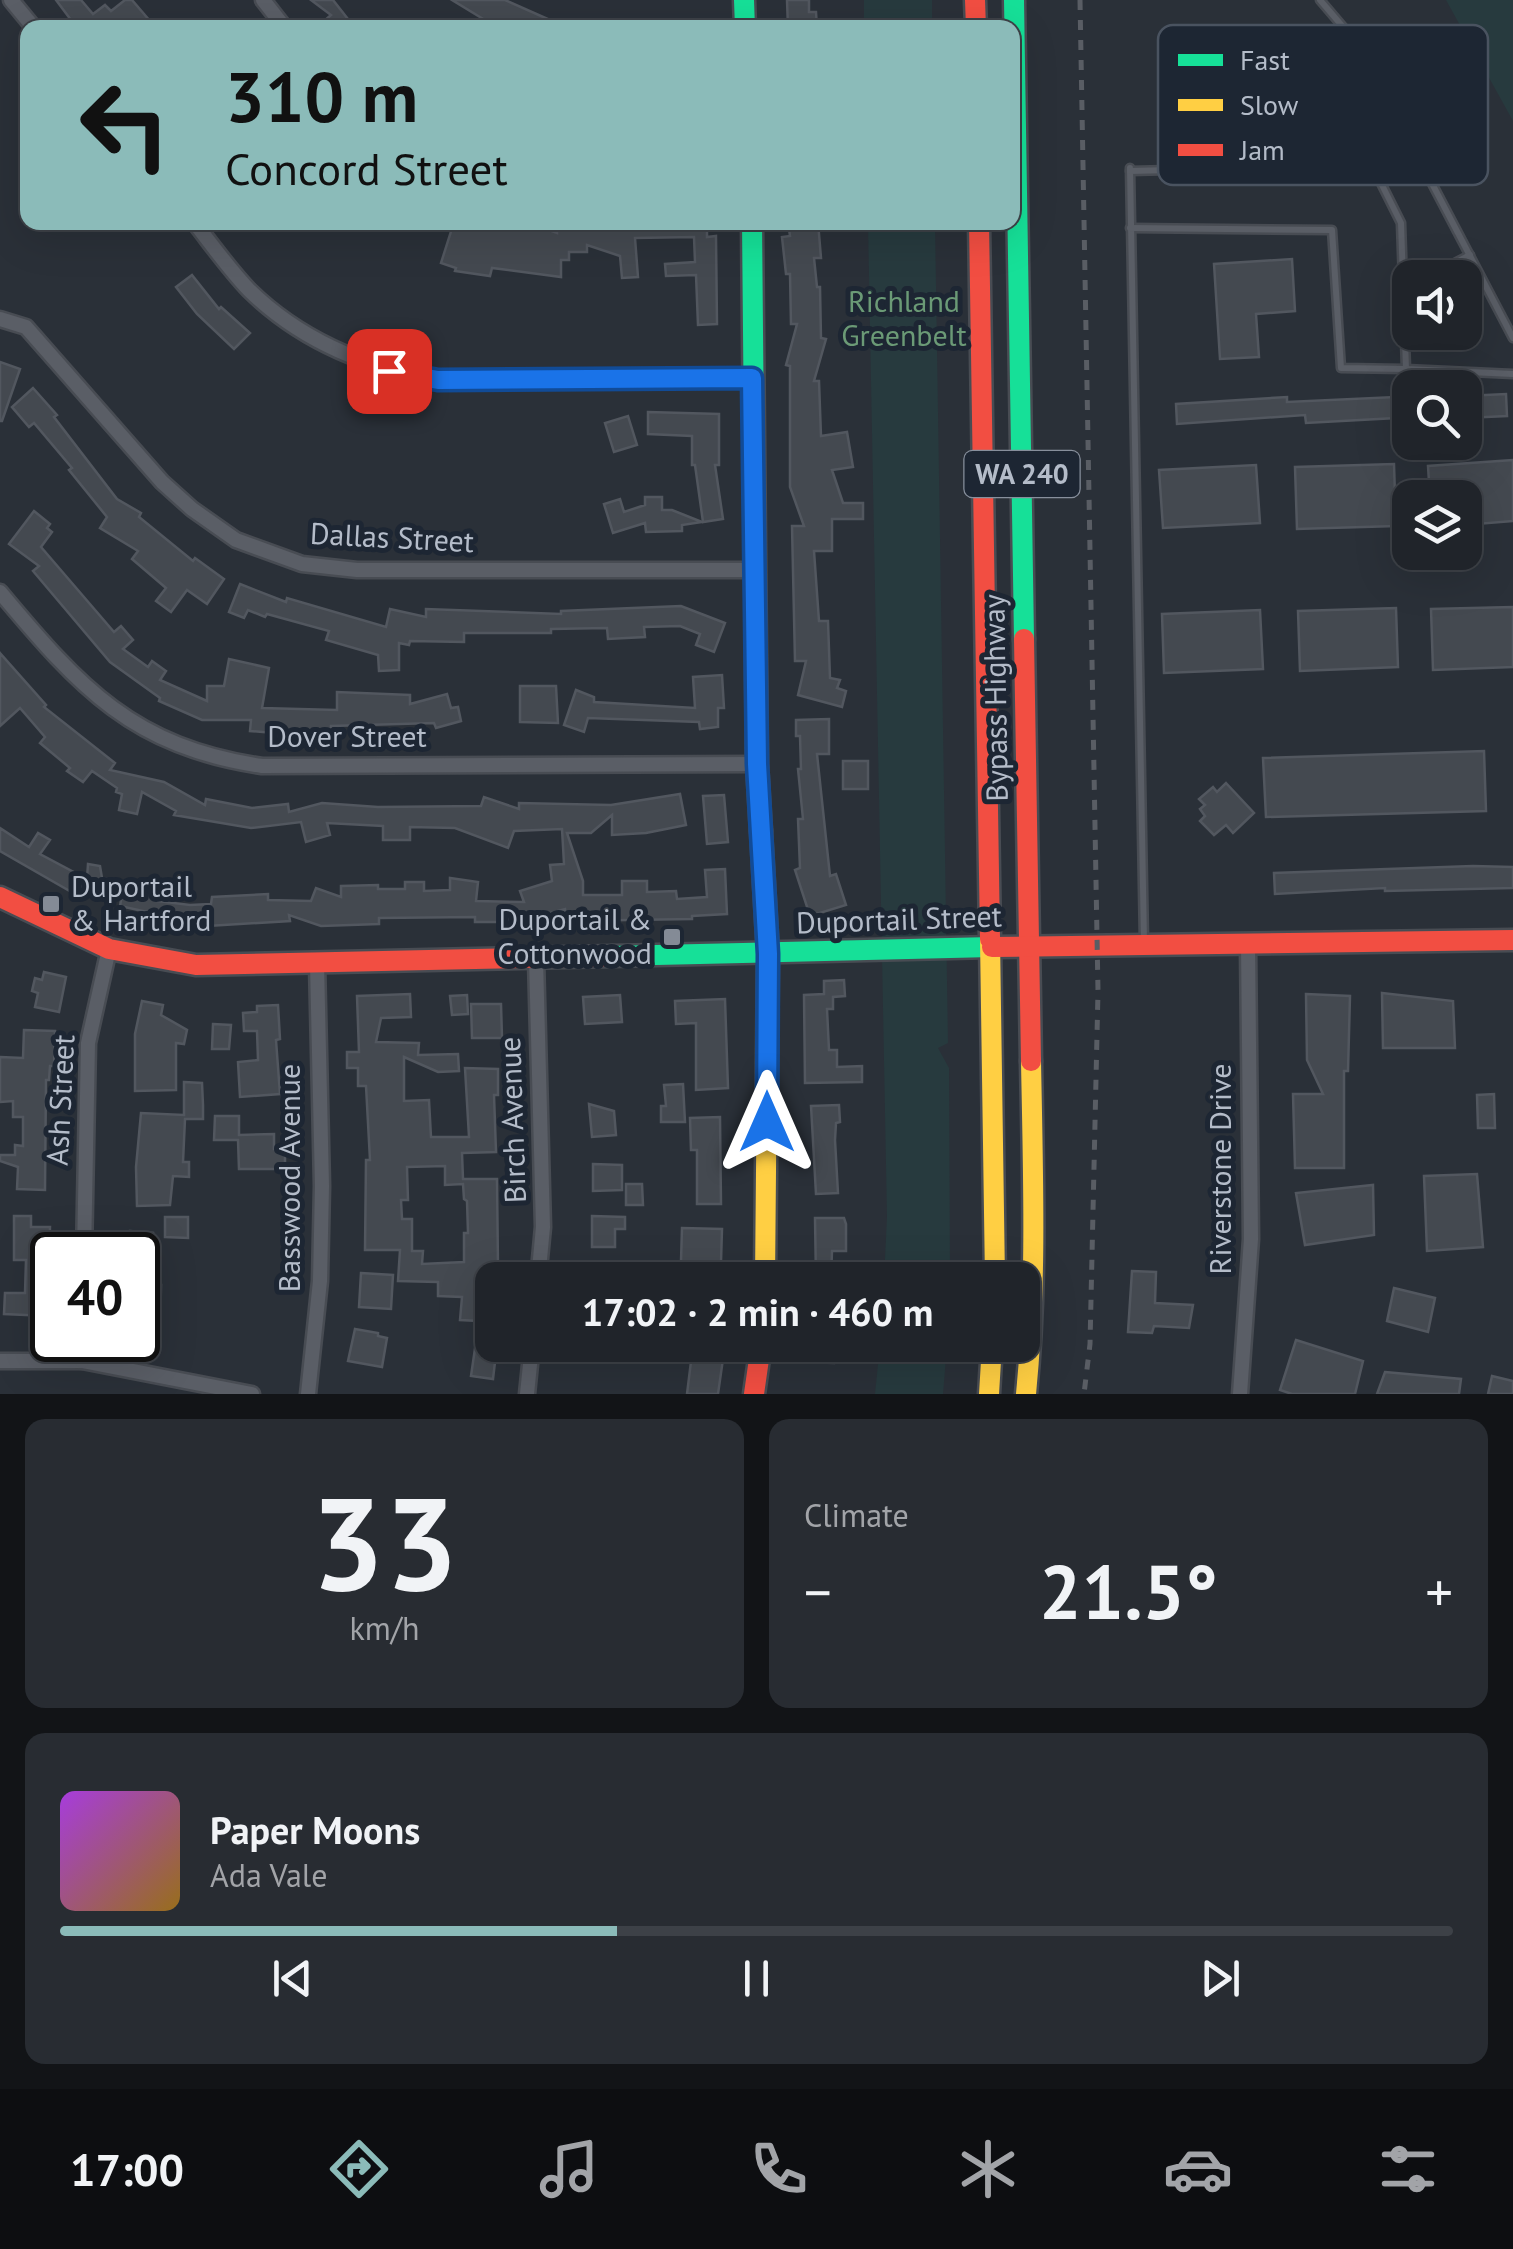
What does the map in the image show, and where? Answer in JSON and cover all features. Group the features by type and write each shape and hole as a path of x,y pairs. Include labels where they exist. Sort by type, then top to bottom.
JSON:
{"main road":[{"path":"752,230 757,764 768,954 765,1262"},
{"name":"Bypass Highway","path":"979,230 995,1262"},
{"name":"Bypass Highway","path":"1018,230 1034,1231 1032,1336 1026,1394"},
{"name":"Duportail Street","path":"0,897 110,949 196,964 1513,940"},
{"path":"754,1394 759,1362"},
{"path":"989,1394 991,1362"}],"street":[{"path":"11,0 27,20"},
{"path":"263,0 279,20"},
{"path":"200,230 249,290 293,326 342,354 389,371 438,380 752,378"},
{"name":"Dallas Street","path":"0,320 26,326 162,482 192,509 236,540 302,564 357,570 756,570"},
{"name":"Dover Street","path":"0,592 76,679 104,704 156,736 223,760 262,766 757,764"},
{"name":"Riverstone Drive","path":"1240,1394 1251,1239 1248,944"},
{"name":"Ash Street","path":"84,1232 88,1043 110,949"},
{"name":"Birch Avenue","path":"536,959 543,1226 540,1262"},
{"name":"Basswood Avenue","path":"308,1394 320,1280 317,963"},
{"path":"0,1361 30,1361"},
{"path":"87,1362 252,1394"},
{"path":"528,1394 531,1362"}],"lane":[{"path":"1320,0 1341,25"},
{"path":"1144,945 1130,170 1158,169"},
{"path":"1382,185 1401,222 1402,260"},
{"path":"1433,185 1513,338"},
{"path":"1130,228 1332,230 1341,368 1513,374"},
{"path":"1460,260 1470,255"},
{"path":"1405,350 1406,369"}],"green space":[{"path":"864,0 932,0 932,20 864,20"},
{"path":"1446,0 1513,0 1513,121 1488,76 1488,25 1460,25"},
{"name":"Richland Greenbelt","path":"868,230 935,230 948,1043 938,1048 949,1068 950,1262 885,1262"},
{"path":"878,1362 946,1362 943,1394 875,1394"}],"building":[{"path":"56,0 81,0 93,14 105,5 111,11 125,0 132,0 149,20 71,20"},
{"path":"311,0 333,0 349,20 325,20 331,15"},
{"path":"452,0 505,0 550,20 485,20"},
{"path":"787,0 809,0 809,12 816,12 816,20 788,20"},
{"path":"451,230 557,233 707,230 707,237 716,236 717,324 698,325 696,275 666,276 665,264 695,262 694,237 635,238 638,277 622,278 620,256 587,245 587,252 569,252 569,260 561,260 561,277 492,268 490,276 455,271 456,268 441,263"},
{"path":"789,230 819,230 821,258 814,258 820,287 821,338 826,339 814,381 819,381 821,436 847,432 853,467 832,470 843,503 863,503 863,519 832,519 832,551 814,551 819,621 828,621 830,678 840,680 837,688 846,691 842,707 798,695 806,661 795,661 792,526 804,526 790,487 790,366 786,365 797,324 791,324 790,274 786,274 782,237 790,236"},
{"path":"1292,259 1295,311 1256,314 1259,357 1220,359 1214,264"},
{"path":"192,275 219,309 250,333 234,349 197,314 176,287"},
{"path":"0,362 20,369 2,421 0,421"},
{"path":"33,388 117,499 141,513 139,517 193,561 195,558 224,579 207,604 187,590 171,612 156,601 166,588 132,559 138,551 100,528 107,517 69,470 72,468 34,423 29,427 12,407"},
{"path":"1506,394 1507,416 1482,417 1482,395"},
{"path":"1287,397 1287,402 1392,397 1392,418 1306,423 1305,415 1177,424 1176,404"},
{"path":"648,412 719,414 719,465 715,465 723,519 703,522 692,465 692,436 648,434"},
{"path":"628,416 637,445 614,452 605,423"},
{"path":"1513,460 1513,521 1482,524 1482,480 1429,480 1428,466"},
{"path":"1394,464 1392,526 1297,529 1295,467"},
{"path":"1256,465 1260,523 1163,528 1159,470"},
{"path":"645,497 662,497 662,510 702,522 682,525 682,531 646,532 645,523 613,533 604,504 620,499 624,512 645,505"},
{"path":"34,511 50,524 47,528 52,532 41,547 114,632 121,626 133,640 123,649 148,667 152,661 166,671 160,680 207,701 207,686 224,686 229,659 269,668 262,708 337,710 337,692 410,695 410,704 447,694 451,708 458,707 461,721 436,728 434,723 331,726 331,730 286,734 250,731 251,720 202,720 159,701 110,662 33,571 39,566 9,544"},
{"path":"240,584 286,602 287,598 386,627 390,609 426,617 426,609 561,614 681,606 725,623 714,652 696,645 700,634 680,626 644,627 645,637 608,639 607,628 551,629 551,633 464,633 464,642 399,643 399,670 379,671 378,655 326,640 329,631 248,610 244,618 229,612"},
{"path":"1513,607 1513,667 1433,670 1431,609"},
{"path":"1396,608 1398,667 1300,671 1298,611"},
{"path":"1260,610 1263,669 1164,673 1162,614"},
{"path":"0,653 44,707 115,763 110,770 164,782 205,805 206,799 252,808 288,804 289,812 322,803 481,806 484,797 519,809 519,803 611,805 680,794 686,825 612,835 612,815 591,833 567,833 583,881 583,895 622,895 622,881 647,881 647,892 676,891 677,899 707,897 705,870 725,869 727,914 692,919 566,921 565,909 517,922 475,922 475,917 379,918 379,924 321,926 289,915 290,921 191,927 160,923 161,915 120,906 121,900 75,894 0,851 0,828 29,847 38,833 50,840 40,854 87,879 88,864 100,866 102,878 160,888 157,901 190,905 211,904 212,897 268,894 268,900 311,901 316,888 341,897 341,886 405,889 405,882 424,882 424,891 450,890 450,878 478,882 476,901 524,902 520,891 552,881 550,865 564,864 562,829 514,831 508,848 455,828 410,827 410,840 383,840 383,826 327,823 330,835 306,842 301,822 251,828 174,815 176,811 142,792 137,814 119,810 122,794 116,792 117,788 92,771 83,782 67,771 70,768 40,743 45,737 20,708 0,726"},
{"path":"722,675 724,708 718,708 718,727 700,729 699,722 588,718 584,732 564,725 576,690 594,697 594,702 695,708 693,677"},
{"path":"520,686 556,686 558,723 520,722"},
{"path":"829,719 829,754 817,754 830,876 836,874 846,905 810,916 795,870 800,868 798,819 803,819 796,720"},
{"path":"1484,751 1486,811 1266,817 1263,758"},
{"path":"843,761 868,761 868,789 843,789"},
{"path":"1226,783 1254,813 1233,833 1226,825 1214,835 1200,821 1205,816 1200,809 1205,805 1199,799 1213,787 1217,792"},
{"path":"724,795 728,842 707,844 703,796"},
{"path":"1513,867 1513,888 1385,888 1275,894 1274,873"},
{"path":"44,972 66,977 59,1012 35,1007 35,978 42,980"},
{"path":"844,980 845,996 833,997 833,1009 827,1009 829,1050 837,1050 837,1067 862,1066 862,1082 805,1083 804,995 824,994 824,981"},
{"path":"1382,993 1453,1001 1455,1048 1383,1048"},
{"path":"410,994 411,1017 381,1018 376,1042 419,1043 418,1055 458,1054 459,1071 438,1072 404,1057 404,1101 429,1100 431,1137 469,1137 465,1068 498,1069 498,1095 494,1095 496,1152 462,1153 463,1179 497,1179 498,1262 475,1262 475,1321 460,1320 462,1297 438,1296 438,1282 398,1281 400,1250 365,1250 366,1160 370,1160 366,1086 358,1086 358,1068 347,1068 347,1052 359,1052 357,996","holes":["445,1166 445,1185 463,1184 468,1233 464,1233 464,1262 422,1264 423,1251 412,1251 412,1219 402,1219 401,1200 408,1200 407,1167"]},
{"path":"1306,994 1350,996 1348,1071 1344,1071 1344,1168 1295,1168 1293,1094 1323,1094 1307,1060"},
{"path":"467,995 468,1014 452,1015 450,996"},
{"path":"620,995 622,1022 585,1024 583,997"},
{"path":"725,999 728,1088 696,1090 696,1023 676,1024 675,1001"},
{"path":"142,1001 163,1005 161,1015 187,1030 184,1044 176,1043 176,1090 135,1091 135,1034"},
{"path":"471,1004 501,1004 502,1038 472,1038"},
{"path":"278,1005 280,1094 240,1097 238,1062 258,1060 257,1031 244,1031 243,1013 257,1012 257,1006"},
{"path":"213,1024 231,1025 229,1049 212,1049"},
{"path":"24,1030 55,1031 54,1066 50,1066 46,1080 45,1190 17,1189 18,1167 0,1161 0,1155 15,1155 15,1145 23,1146 23,1117 13,1117 13,1101 0,1102 0,1057 23,1058"},
{"path":"184,1082 202,1083 203,1119 185,1119 183,1162 189,1162 189,1177 173,1176 170,1205 137,1206 141,1113 184,1115"},
{"path":"683,1084 685,1122 661,1122 661,1106 666,1106 664,1085"},
{"path":"1494,1094 1495,1128 1478,1128 1477,1095"},
{"path":"589,1104 614,1111 616,1135 592,1137"},
{"path":"839,1105 835,1140 838,1193 816,1194 811,1106"},
{"path":"215,1116 239,1116 239,1135 274,1134 274,1149 285,1149 285,1169 239,1169 238,1140 214,1140"},
{"path":"720,1117 721,1204 697,1204 697,1150 691,1150 690,1118"},
{"path":"593,1164 622,1165 622,1190 593,1191"},
{"path":"1477,1174 1483,1247 1427,1251 1424,1176"},
{"path":"626,1184 642,1184 643,1205 626,1205"},
{"path":"1373,1185 1374,1235 1305,1245 1296,1193"},
{"path":"14,1216 31,1216 31,1227 50,1227 50,1232 30,1232 30,1315 4,1314 5,1293 25,1293 26,1260 14,1260"},
{"path":"592,1216 625,1217 625,1229 615,1229 615,1247 592,1247"},
{"path":"165,1217 188,1217 188,1238 165,1237"},
{"path":"815,1218 844,1218 846,1251 832,1251 832,1262 816,1262"},
{"path":"682,1228 722,1229 721,1262 681,1261"},
{"path":"1132,1271 1156,1272 1155,1303 1193,1305 1189,1328 1154,1326 1152,1333 1128,1332"},
{"path":"361,1273 393,1275 391,1309 359,1307"},
{"path":"1394,1288 1435,1298 1428,1332 1387,1321"},
{"path":"355,1329 387,1338 382,1367 348,1361"},
{"path":"1296,1340 1363,1361 1355,1394 1292,1394 1280,1390"},
{"path":"475,1348 475,1362 495,1362 493,1379 471,1376"},
{"path":"691,1362 723,1362 718,1394 687,1394"},
{"path":"1385,1372 1461,1379 1459,1394 1377,1394"},
{"path":"1492,1376 1513,1381 1513,1394 1488,1394"}],"railway":[{"path":"1080,0 1098,991 1090,1344 1084,1394"}],"traffic: fast":[{"path":"744,0 745,20"},
{"path":"1014,0 1014,20"},
{"path":"752,230 757,764 761,831"},
{"path":"1018,230 1024,639"},
{"path":"613,956 992,947"}],"traffic: slow":[{"path":"761,831 768,954 765,1262"},
{"path":"990,939 995,1262"},
{"path":"1026,1394 1033,1269 1031,1061"},
{"path":"989,1394 991,1362"}],"traffic: jam":[{"path":"975,0 976,20"},
{"path":"979,230 990,939"},
{"path":"1024,639 1031,1061"},
{"path":"0,897 109,949 196,965 613,956"},
{"path":"992,947 1513,940"},
{"path":"754,1394 759,1362"}],"place":[{"name":"Duportail & Hartford","path":"51,904"},
{"name":"Duportail & Cottonwood","path":"672,937"}],"route":[{"path":"389,371 438,380 752,378 757,764 768,954 767,1122"}]}
